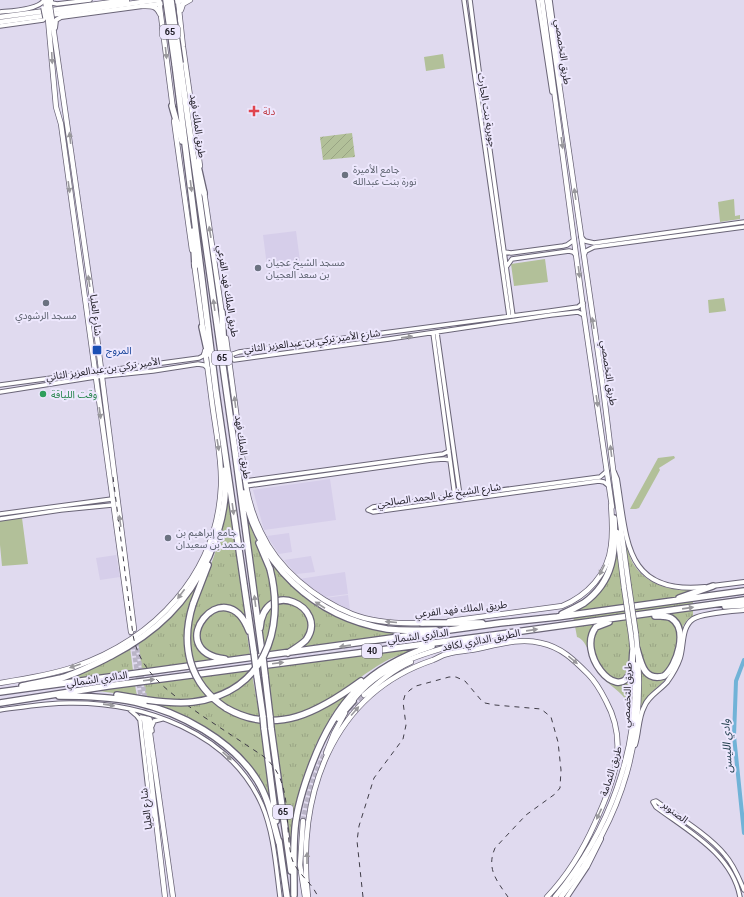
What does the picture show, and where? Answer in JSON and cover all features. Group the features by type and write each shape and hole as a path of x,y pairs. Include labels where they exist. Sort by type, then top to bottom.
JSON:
{"highway":[{"name":"طريق الملك فهد","path":"166,0 188,118 295,896"},
{"name":"طريق الملك فهد","path":"171,0 188,166 216,391 226,450 287,897"},
{"path":"172,106 188,166"},
{"path":"188,118 204,193"},
{"path":"193,203 192,218 195,266"},
{"path":"222,312 226,388"},
{"path":"202,327 216,391"},
{"path":"226,450 224,504 220,528 189,616 186,635 190,660 198,678 214,699 226,708 243,716 262,721 293,718 318,709 333,701 384,667 413,652 445,642"},
{"path":"35,697 96,693 169,703 181,703 206,700 215,697 232,688 251,674 265,654 273,629 275,596 270,568 254,532 248,512 235,451"},
{"path":"248,512 263,545 275,563 300,590 323,607 349,619 388,629 466,629"},
{"path":"557,617 583,603 594,594 607,577 612,564 615,547 614,518"},
{"path":"0,692 61,677 89,667 128,646 164,619 185,597 202,569 214,544"},
{"path":"674,601 685,595 713,586"},
{"name":"الدائري الشمالي","path":"0,692 744,591"},
{"path":"260,638 262,618 268,608 280,600 289,600 298,603 305,609 309,617 310,632 302,643 287,654"},
{"name":"الدائري الشمالي","path":"0,703 116,685 445,642 744,600"},
{"path":"705,606 722,607 744,605"},
{"name":"65","path":"231,660 217,658 210,655 199,644 198,631 200,624 206,614 213,610 228,609 239,615 246,626 254,651"},
{"path":"635,650 647,674 652,677 660,677 668,673 675,662 680,636 676,622 671,618 666,616 650,617 639,615"},
{"path":"615,618 596,627 590,637 592,653 599,669 607,679 616,682 624,679 631,672 635,650"},
{"path":"422,623 500,623"},
{"path":"295,896 294,851 298,809 303,789 321,740 330,723 347,699 360,686 384,667"},
{"path":"35,697 91,696 135,702 166,712 202,729 224,744 245,765 257,781 270,811 279,843"},
{"path":"316,754 340,715 353,701"}],"main road":[{"name":"شارع العليا","path":"44,0 47,7 48,19 52,36 64,107 68,122 102,377 133,630 93,378 61,124 56,107 52,36"},
{"name":"شارع العليا","path":"47,7 50,0"},
{"path":"0,17 127,0"},
{"path":"0,22 158,1 189,0"},
{"path":"181,20 183,4 189,0"},
{"name":"طريق التخصصي","path":"542,0 611,505 627,587"},
{"name":"طريق التخصصي","path":"548,0 603,387 635,650 638,702 633,749"},
{"path":"142,6 158,1"},
{"path":"158,1 162,19 172,106 208,368"},
{"name":"طريق الملك فهد الفرعي","path":"178,1 204,193 228,352 231,361 246,483 251,506 261,534 277,558 302,583 334,605 353,614 384,622 438,622 562,606 574,601 588,591 597,581 607,560 611,547 611,505"},
{"path":"52,36 55,23 58,18 142,6 152,6 156,8 162,19"},
{"path":"164,36 165,29 169,26 175,25 179,28 183,38"},
{"path":"56,107 59,112 62,113 64,107"},
{"path":"61,124 60,119 62,116 68,122"},
{"name":"الدائري الشمالي","path":"0,683 57,672 96,658 125,643 141,633 162,615 176,600 190,580 203,558 210,541 218,514 221,484 220,459 208,368"},
{"path":"613,470 617,479 627,539 635,561 641,569 657,582 684,588 744,582"},
{"path":"633,749 638,735 644,707 648,700 666,683 676,667 682,654 686,628 690,622 701,616 744,610"},
{"path":"320,774 334,733 353,701 362,690 377,678 395,666 425,653 494,635"},
{"path":"364,695 398,668 413,660 434,654 518,641"},
{"name":"الطريق الدائري لكافد","path":"308,897 307,826 312,800 320,774 340,730 349,717 371,695 389,681 415,667 445,654 518,641 533,641 549,645 563,652 574,660 593,679 612,712 618,737 616,764 606,800 581,851 562,881 547,897"},
{"name":"طريق الثمامة","path":"555,897 579,864 594,839 609,809 620,779 628,749 633,718 635,650"},
{"name":"شارع العليا","path":"144,719 163,884 166,897"},
{"name":"شارع العليا","path":"144,719 168,863 172,897"},
{"name":"طريق الثمامة","path":"567,897 597,849 626,778 633,749"},
{"path":"303,821 300,865 305,897"},
{"name":"طريق الثمامة","path":"561,897 581,870 605,830"}],"street":[{"path":"34,7 41,4 44,0"},
{"path":"50,0 52,3 57,4 90,0"},
{"name":"جويرية بنت الحارث","path":"464,0 508,314"},
{"name":"جويرية بنت الحارث","path":"470,0 513,316"},
{"path":"538,0 548,71 556,104"},
{"path":"0,12 34,7 47,7"},
{"path":"0,26 48,19"},
{"path":"35,21 45,23 52,36"},
{"path":"469,40 474,42 475,39"},
{"path":"470,45 474,43 476,45"},
{"path":"495,223 498,224 500,222"},
{"path":"605,244 652,234 744,222"},
{"path":"496,228 498,226 501,227"},
{"path":"581,237 585,241 594,245 652,240 744,227"},
{"path":"652,234 652,240"},
{"path":"504,252 511,253 567,245 575,239"},
{"path":"567,245 570,247 569,251"},
{"path":"584,256 586,251 594,245"},
{"path":"507,266 512,259 569,251 573,252 577,256"},
{"path":"511,253 509,256 512,259"},
{"name":"شارع الأمير تركي بن عبدالعزيز الثاني","path":"545,314 513,316 508,314 482,320 239,352 231,356 231,361 436,335 453,330 551,313 578,307 583,303"},
{"path":"578,307 578,312 584,315"},
{"path":"559,310 560,314"},
{"path":"508,314 513,311"},
{"name":"شارع الأمير تركي بن عبدالعزيز الثاني","path":"551,313 560,314 578,312"},
{"path":"482,320 482,325"},
{"path":"452,324 450,328 453,330"},
{"path":"436,335 455,497"},
{"path":"301,344 298,348 302,351"},
{"path":"292,345 296,348 294,352"},
{"name":"الأمير تركي بن عبدالعزيز الثاني","path":"0,385 187,360 203,356 205,348"},
{"path":"228,352 232,354 239,352"},
{"path":"439,359 460,496"},
{"path":"187,360 194,360 195,362 187,366"},
{"name":"الأمير تركي بن عبدالعزيز الثاني","path":"0,392 198,364 204,365 208,368"},
{"path":"140,366 137,370 140,372"},
{"path":"55,377 59,381 56,384"},
{"path":"246,483 255,479 440,454 449,451"},
{"path":"440,454 440,459"},
{"path":"246,483 257,484 440,459 450,460"},
{"path":"355,465 353,469 355,471"},
{"path":"350,466 350,472"},
{"name":"شارع الشيخ على الحمد الصالحي","path":"607,471 600,477 373,507 368,510 373,512 599,481 604,482 609,486"},
{"path":"255,479 257,484"},
{"path":"454,486 457,488 459,486"},
{"path":"0,519 95,504 112,499"},
{"path":"104,501 104,505"},
{"path":"2,514 95,504 112,505"},
{"path":"13,512 11,516 15,517"},
{"path":"2,514 8,516 5,518"},
{"path":"0,710 69,703 96,703 121,707 148,714 170,721 196,733 220,750 244,775 262,806 269,828 280,897"},
{"path":"121,707 144,719"},
{"path":"144,719 141,717 150,719 152,729 168,863"},
{"path":"152,729 152,724 156,719 170,721"},
{"name":"الصنوبر","path":"740,897 731,872 720,857 656,807 653,802 656,801 708,839 724,853 735,870 744,890"}],"shaded area":[{"path":"296,231 300,261 267,266 263,235"},
{"path":"330,479 336,520 264,530 253,490"},
{"path":"289,533 292,552 279,554 267,536"},
{"path":"116,555 120,577 100,580 96,558"},
{"path":"311,556 315,572 296,574 284,560"},
{"path":"345,572 348,594 325,597 299,579"},
{"path":"348,595 350,610 325,598"}],"green space":[{"path":"443,54 445,68 426,71 424,57"},
{"path":"352,133 355,157 323,160 320,137"},
{"path":"734,199 735,216 740,215 740,219 720,222 718,202"},
{"path":"545,259 548,282 514,286 511,264"},
{"path":"724,298 726,311 709,313 708,300"},
{"path":"674,456 675,458 659,468 660,470 639,508 630,509 658,458"},
{"path":"228,486 247,620 233,609 221,607 209,610 201,618 196,628 196,640 201,651 213,661 142,670 138,642 185,601 197,585 191,602 195,604 207,575 221,532 227,502"},
{"path":"244,508 268,573 274,572 268,558 285,580 295,589 317,607 342,620 369,628 413,633 294,650 306,642 311,636 313,632 313,622 309,612 303,604 296,600 288,599 270,602 264,608 259,618"},
{"path":"22,518 28,564 2,566 0,521"},
{"path":"626,542 629,554 639,572 653,582 668,588 693,590 693,616 687,620 683,626 680,650 672,672 648,696 640,711 631,712 624,697 597,671 587,647 581,639 577,637 572,610 593,598 616,551"},
{"path":"279,603 293,603 304,612 308,624 307,636 303,641 294,647 265,652 263,630 264,618 272,608"},
{"path":"224,610 232,613 242,622 247,633 250,654 218,657 203,646 199,634 200,627 209,616"},
{"path":"130,647 133,671 52,683"},
{"path":"424,647 399,655 384,662 319,705 296,714 272,719 267,667"},
{"path":"251,669 260,718 242,713 225,704 211,692 200,676"},
{"path":"195,677 205,692 248,720 261,723 272,808 251,768 210,731 148,703 165,705 166,701 146,697 144,684"},
{"path":"135,685 137,696 98,691 98,690"},
{"path":"352,691 333,713 317,742 304,775 295,812 293,846 290,847 274,723 306,716"}],"waterway":[{"name":"وادي الليسن","path":"744,660 736,681 734,736 744,833"}],"tunnel":[{"path":"134,629 148,717"},
{"path":"131,632 144,718"},
{"path":"343,721 350,710 364,695"},
{"path":"303,821 312,784 327,748"}],"railway":[{"path":"113,477 133,635 142,661 150,672 169,691 201,715 263,756 273,766 280,778 284,790 289,846 292,859 297,869 318,897"},
{"path":"363,897 357,841 359,826 374,778 403,739 406,725 403,702 405,695 416,686 449,677 456,677 465,681 485,703 541,709 551,717 558,742 561,770 560,788 555,794 526,815 495,848 492,869 500,886 508,897"}],"place":[{"name":"دلة","path":"254,111"},
{"name":"جامع الأميرة نورة بنت عبدالله","path":"345,175"},
{"name":"مسجد الشيخ عجيان بن سعد العجيان","path":"258,268"},
{"name":"مسجد الرشودي","path":"46,303"},
{"name":"المروج","path":"97,350"},
{"name":"وقت اللياقة","path":"43,394"},
{"name":"جامع إبراهيم بن محمد بن سعيدان","path":"168,538"}]}
